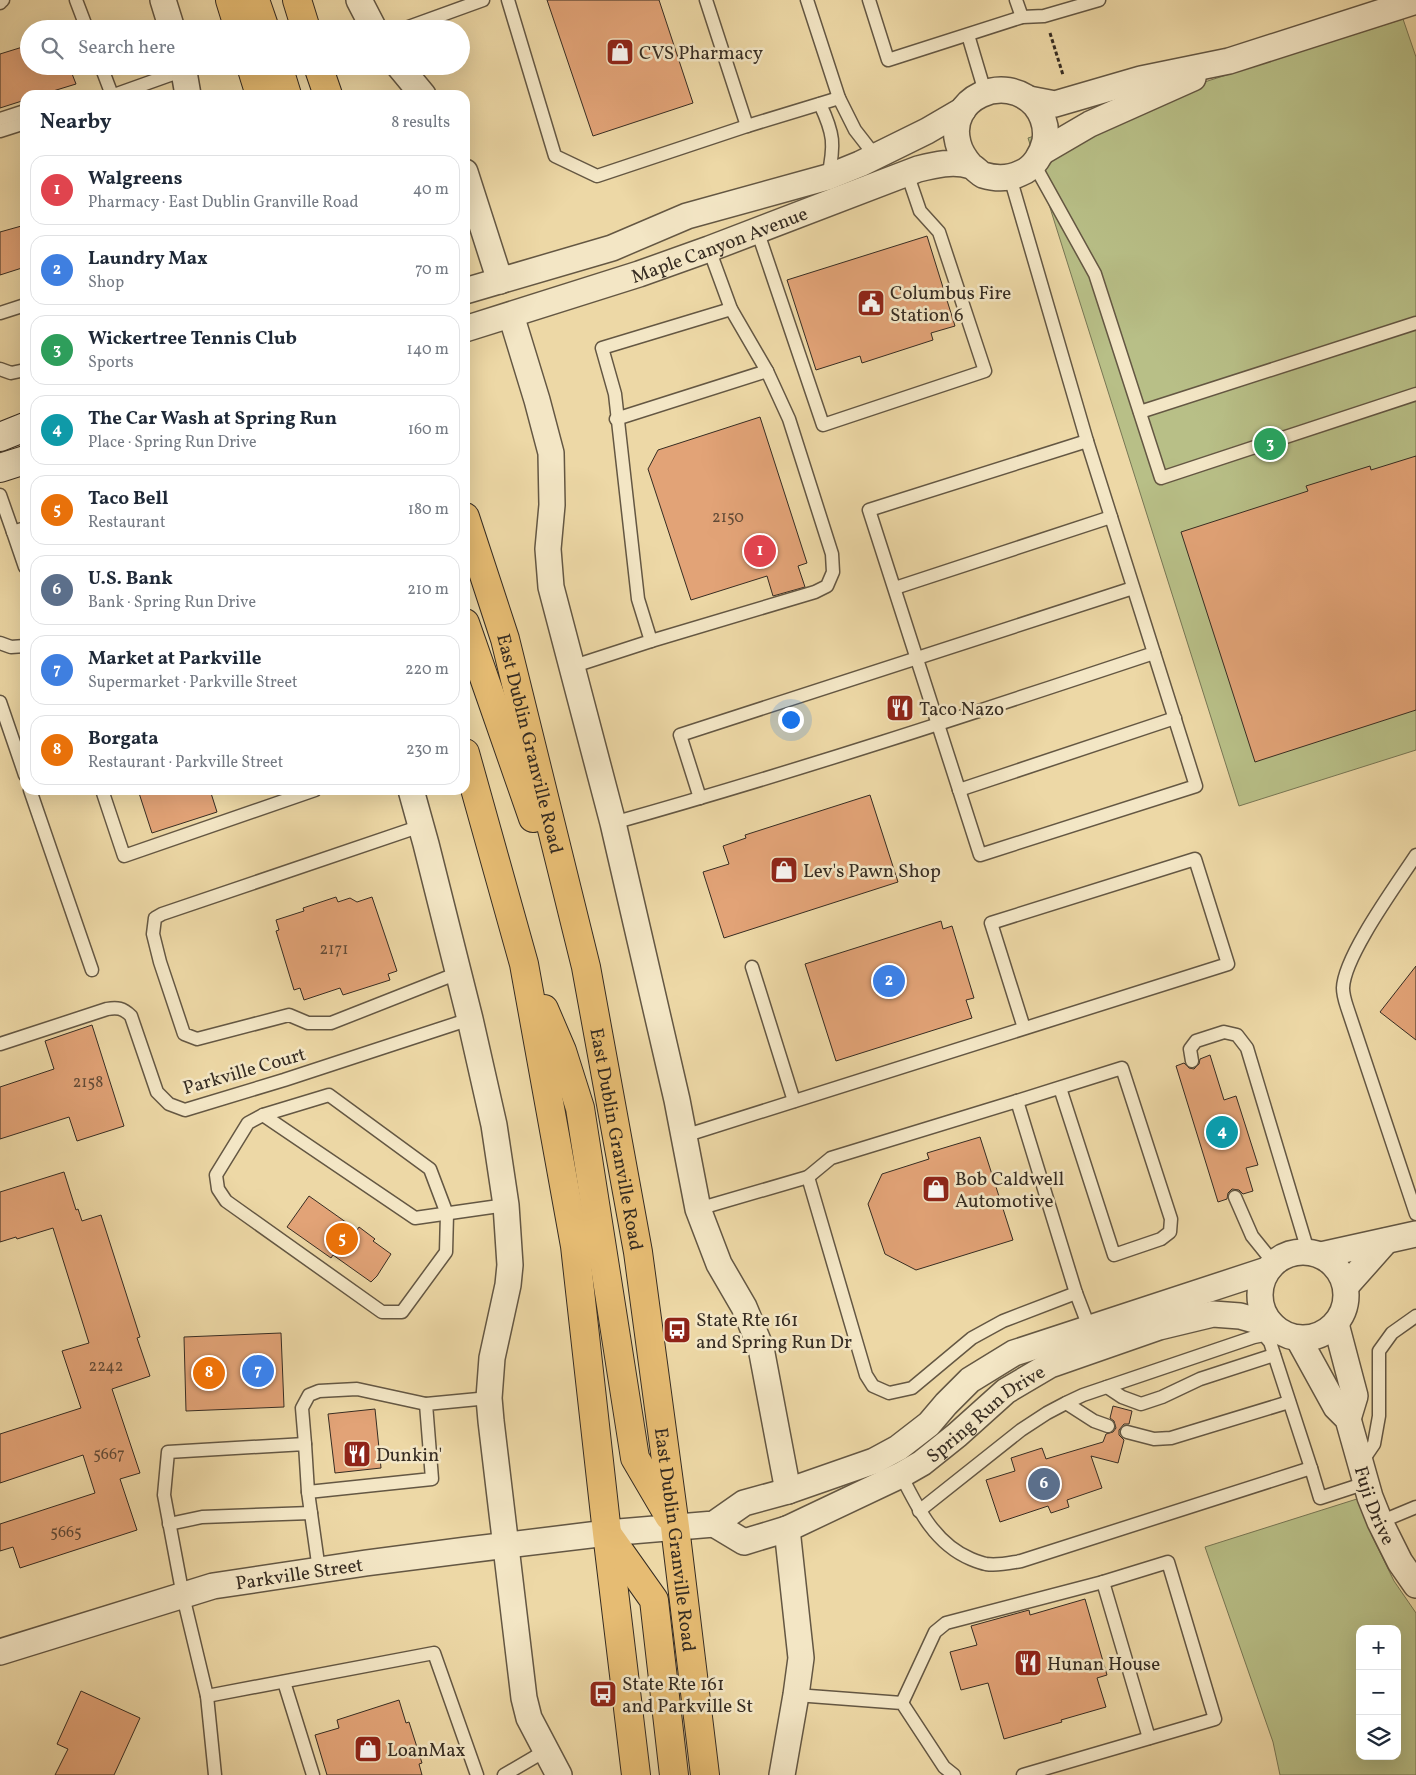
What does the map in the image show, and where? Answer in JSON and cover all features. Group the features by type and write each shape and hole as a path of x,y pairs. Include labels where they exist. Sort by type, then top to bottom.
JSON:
{"main road":[{"path":"230,0 236,20"},
{"path":"255,0 262,20"},
{"path":"297,0 303,20"},
{"path":"254,75 258,90"},
{"path":"281,75 285,90"},
{"path":"321,75 326,90"},
{"name":"East Dublin Granville Road","path":"470,532 505,639 586,968 638,1252 675,1527 705,1775"},
{"path":"470,637 586,968"},
{"path":"470,771 524,964 576,1246 607,1533 636,1775"},
{"path":"524,964 562,1051 580,1108 635,1458 675,1527"},
{"path":"607,1533 654,1600 674,1775"}],"street":[{"path":"163,0 169,20"},
{"path":"359,0 369,20"},
{"path":"1010,177 1023,173 1038,158 1090,124 1229,61 1372,7 1416,1"},
{"path":"1029,99 1055,104 1142,79 1229,61"},
{"path":"184,75 187,90"},
{"path":"406,75 419,90"},
{"path":"985,92 1000,89 1015,91 1029,99 1039,110 1045,125 1045,139 1038,158"},
{"name":"Maple Canyon Avenue","path":"470,290 612,248 687,216 828,177 927,131 964,110 972,100 985,92"},
{"path":"964,110 957,127 957,142 962,155 971,166"},
{"name":"Maple Canyon Avenue","path":"470,328 639,274 907,173 936,164 971,166 982,174 996,178 1010,177"},
{"path":"470,188 500,281"},
{"path":"512,315 537,400 550,454 552,505 548,549 550,587 613,823 677,1100 698,1210 719,1264 744,1307 762,1348 788,1491"},
{"path":"0,437 20,429"},
{"path":"0,468 20,462"},
{"path":"412,795 470,1019 494,1125 506,1205 510,1265 508,1285 492,1358 489,1398 524,1698 529,1718 558,1775"},
{"path":"1315,1253 1333,1262 1341,1273 1346,1286 1346,1300 1343,1312 1336,1324 1325,1333 1312,1338 1298,1338 1284,1334 1272,1325 1264,1313 1260,1299 1261,1284 1270,1266 1290,1253 1315,1253 1416,1234"},
{"path":"1346,1286 1386,1241"},
{"name":"Spring Run Drive","path":"1270,1266 1173,1302 1089,1327 1014,1353 970,1380 929,1424 898,1448 874,1461 788,1491 744,1503 714,1524 744,1542 787,1529 901,1475 922,1463 1006,1391 1050,1365 1159,1327 1213,1314 1240,1316 1272,1325"},
{"path":"1336,1324 1355,1396 1348,1419"},
{"name":"Fuji Drive","path":"1298,1338 1336,1407 1348,1419 1363,1473 1380,1522 1400,1562 1416,1585"},
{"path":"607,1533 714,1524"},
{"path":"782,1775 801,1658 787,1529"},
{"name":"Parkville Street","path":"0,1652 213,1586 319,1570 607,1533"}],"lane":[{"path":"0,3 3,0"},
{"path":"76,0 84,20"},
{"path":"428,20 483,0"},
{"path":"508,0 554,156 597,176 747,126 839,98"},
{"path":"706,0 747,126"},
{"path":"807,0 839,98 855,130 876,156"},
{"path":"869,0 888,60 1022,17 1044,16 1099,0"},
{"path":"1016,0 1022,17"},
{"path":"968,35 985,92"},
{"path":"105,75 111,90"},
{"path":"126,90 165,75"},
{"path":"820,104 830,126 833,144 828,177"},
{"path":"0,119 20,113"},
{"path":"0,131 20,125"},
{"path":"1038,158 1095,274 1162,478 1416,394"},
{"path":"757,230 823,425 986,371 939,232 920,211 907,173"},
{"path":"1010,177 1087,441 1196,786 980,855 870,510 1087,441"},
{"path":"571,666 815,592 827,586 833,572 832,554 790,419 767,371 731,308 709,249"},
{"path":"0,313 20,307"},
{"path":"650,641 638,599 616,419 615,394 602,348 731,308"},
{"path":"1140,412 1416,323"},
{"path":"0,369 10,373 20,371"},
{"path":"616,419 767,371"},
{"path":"0,495 19,530"},
{"path":"895,588 1111,517"},
{"path":"700,798 680,735 1133,588"},
{"path":"0,643 11,647 20,646"},
{"path":"613,823 938,725 1154,653"},
{"path":"0,702 20,760"},
{"path":"959,790 1174,718"},
{"path":"32,795 92,970"},
{"path":"104,795 124,856 300,795"},
{"path":"421,826 162,914 155,918 153,934 160,962 184,1034 197,1039 289,1015 308,1023 331,1023 458,973"},
{"path":"1416,855 1362,939 1346,970 1343,988 1347,1007 1416,1214"},
{"path":"684,1136 1228,964 1195,859 991,923 1024,1028"},
{"path":"752,967 794,1101"},
{"name":"Parkville Court","path":"0,1044 116,1007 124,1010 131,1016 157,1092 169,1104 185,1110 284,1080 470,1019"},
{"path":"1192,1061 1190,1049 1196,1041 1224,1032 1238,1035 1247,1048 1315,1253"},
{"path":"698,1210 808,1177 831,1158 1122,1068 1171,1219 1170,1232 1162,1239 1114,1255 1060,1088"},
{"path":"328,1095 430,1169 447,1214 446,1252 402,1312 382,1312 226,1201 218,1188 216,1175 248,1123 263,1115 328,1095"},
{"path":"1017,1102 1076,1293 1089,1327"},
{"path":"263,1115 415,1218 506,1205"},
{"path":"808,1177 866,1374 873,1386 889,1393 912,1388 972,1338 1003,1321 1076,1293"},
{"path":"1235,1197 1252,1236 1270,1266"},
{"path":"919,1511 1021,1430 1066,1403 1107,1386 1264,1335 1270,1342 1320,1498 1363,1473 1374,1444 1379,1416 1380,1351 1392,1333 1416,1316"},
{"path":"1107,1386 1122,1397 1141,1404 1162,1397 1200,1379 1274,1355"},
{"path":"319,1570 308,1492 302,1408 310,1395 319,1390 357,1390 426,1404 489,1398"},
{"path":"1126,1432 1154,1439 1171,1438 1289,1402"},
{"path":"1066,1403 1108,1426"},
{"path":"308,1492 432,1480 426,1404"},
{"path":"215,1775 207,1696 183,1596 164,1495 168,1452 305,1444"},
{"path":"901,1475 919,1511 933,1532 960,1554 984,1564 1003,1565 1021,1561 1311,1468"},
{"path":"1380,1522 1416,1507"},
{"path":"169,1524 202,1517 311,1514"},
{"path":"902,1703 935,1632 946,1623 1103,1582 1168,1562 1215,1719 1023,1775"},
{"path":"1103,1582 1149,1738"},
{"path":"207,1696 434,1653 477,1775"},
{"path":"284,1682 313,1775"},
{"path":"796,1695 902,1703"},
{"path":"902,1703 944,1767 954,1775"},
{"path":"504,1775 545,1751"}],"path":[{"path":"1048,27 1064,76"}],"green space":[{"path":"1403,19 1416,57 1416,750 1239,806 1028,138"},
{"path":"1360,1498 1372,1536 1394,1581 1416,1613 1416,1775 1280,1775 1273,1742 1205,1547"}],"building":[{"name":"CVS Pharmacy","path":"547,0 659,0 693,103 593,136"},
{"path":"20,48 20,75 72,75 76,84 56,90 20,90 20,102 0,108 0,54"},
{"path":"20,226 20,269 0,275 0,232"},
{"name":"Columbus Fire Station 6","path":"927,236 955,326 931,333 933,340 862,363 860,356 816,370 787,280"},
{"path":"760,417 807,563 798,566 805,587 773,596 767,576 691,600 648,469 658,450"},
{"path":"1416,456 1416,710 1255,762 1181,532 1308,491 1306,486 1370,466 1371,470"},
{"path":"140,795 212,795 217,812 152,833"},
{"path":"870,795 898,882 724,938 703,872 729,864 723,846 746,838 745,835"},
{"path":"336,897 338,902 350,898 357,902 372,897 397,971 388,974 390,980 343,995 340,988 304,1000 300,988 294,990 276,931 279,930 276,920 304,911 303,908"},
{"path":"941,921 943,929 952,926 974,998 966,1000 972,1018 836,1061 805,964"},
{"path":"1416,966 1416,1040 1380,1012"},
{"path":"92,1025 124,1126 77,1141 69,1117 0,1139 0,1087 54,1069 45,1041"},
{"path":"1210,1055 1224,1100 1236,1096 1258,1165 1246,1168 1253,1191 1243,1194 1239,1190 1232,1189 1228,1193 1227,1199 1218,1202 1176,1066 1184,1063 1189,1068 1194,1069 1199,1064 1200,1059"},
{"name":"Bob Caldwell Automotive","path":"980,1137 1013,1240 916,1270 885,1254 868,1204 882,1174 929,1159 927,1153"},
{"path":"64,1172 76,1210 78,1209 82,1221 101,1215 140,1337 137,1338 150,1376 112,1389 140,1473 120,1479 137,1530 20,1568 13,1547 0,1551 0,1524 95,1493 83,1455 0,1483 0,1434 81,1408 62,1351 89,1343 53,1228 0,1242 0,1192"},
{"path":"309,1196 357,1230 359,1227 375,1239 373,1241 391,1254 371,1282 333,1255 331,1258 287,1227"},
{"path":"281,1333 284,1407 186,1411 184,1337"},
{"path":"1113,1406 1132,1411 1129,1424 1124,1424 1119,1430 1119,1435 1124,1440 1118,1463 1091,1456 1102,1488 1067,1500 1069,1507 1051,1513 1048,1506 1000,1522 986,1480 1015,1471 1011,1458 1042,1448 1046,1459 1103,1442 1106,1434 1113,1432 1116,1428 1114,1421 1110,1418"},
{"path":"375,1409 381,1468 335,1473 328,1414"},
{"name":"Hunan House","path":"1085,1599 1107,1675 1097,1678 1106,1707 1004,1739 988,1683 961,1690 950,1652 977,1645 971,1626 1029,1610 1030,1615"},
{"path":"81,1691 140,1718 114,1775 55,1775 68,1749 57,1744"},
{"name":"LoanMax","path":"399,1700 406,1723 409,1722 422,1763 419,1764 422,1775 327,1775 315,1735 339,1728 337,1720"}],"place":[{"name":"CVS Pharmacy","path":"620,52"},
{"name":"Columbus Fire Station 6","path":"871,303"},
{"name":"Wickertree Tennis Club","path":"1270,444"},
{"name":"Walgreens","path":"760,551"},
{"name":"Taco Nazo","path":"900,708"},
{"name":"Lev's Pawn Shop","path":"784,870"},
{"name":"Laundry Max","path":"889,981"},
{"name":"The Car Wash at Spring Run","path":"1222,1132"},
{"name":"Bob Caldwell Automotive","path":"936,1189"},
{"name":"Taco Bell","path":"342,1239"},
{"name":"State Rte 161 and Spring Run Dr","path":"677,1330"},
{"name":"Market at Parkville","path":"258,1371"},
{"name":"Borgata","path":"209,1373"},
{"name":"Dunkin'","path":"357,1454"},
{"name":"U.S. Bank","path":"1044,1484"},
{"name":"Hunan House","path":"1028,1663"},
{"name":"State Rte 161 and Parkville St","path":"603,1694"},
{"name":"LoanMax","path":"368,1749"}]}
